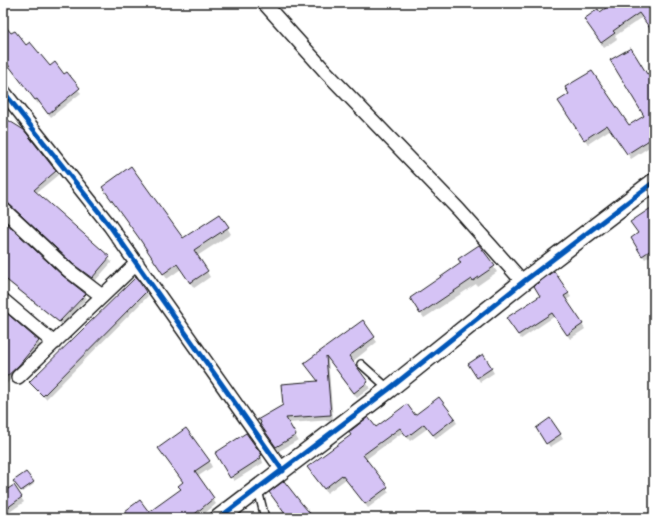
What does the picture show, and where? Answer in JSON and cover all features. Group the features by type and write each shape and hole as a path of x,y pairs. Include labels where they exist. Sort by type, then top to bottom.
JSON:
{"street":[{"path":"264,3 325,71 459,210 523,282"},
{"path":"3,91 110,226 283,471"},
{"path":"219,518 283,471 523,282 654,182"},
{"path":"3,209 68,270 102,296"},
{"path":"18,377 137,264"},
{"path":"3,300 54,343"}],"lane":[{"path":"362,364 389,389"},
{"path":"258,490 265,518"}],"building":[{"path":"613,3 654,3 654,34 639,13 613,31 615,33 601,43 584,19 598,9 600,12"},
{"path":"3,23 11,33 15,31 26,45 30,42 50,66 55,62 64,74 67,72 80,88 48,114 37,99 35,100 3,58"},
{"path":"631,48 647,74 654,70 654,137 627,154 607,125 584,140 558,101 569,94 565,87 592,71 629,125 644,116 610,60"},
{"path":"3,117 24,130 56,171 34,190 110,257 92,278 73,264 8,203 3,201"},
{"path":"131,166 183,238 220,214 229,227 194,250 208,271 190,283 177,264 163,274 102,187"},
{"path":"654,206 654,248 642,256 631,238 638,233 630,222"},
{"path":"3,220 63,276 86,294 59,322 3,277"},
{"path":"479,245 495,266 473,281 472,279 420,314 410,298 461,263 458,259"},
{"path":"554,271 569,293 564,296 583,324 567,335 552,313 518,335 506,318 540,296 534,286"},
{"path":"136,277 146,292 43,396 29,382"},
{"path":"3,310 39,341 19,365 3,380"},
{"path":"363,320 375,337 349,356 368,382 354,393 326,356 331,415 286,418 296,435 276,447 260,424 260,420 257,420 283,405 281,384 318,381 304,363"},
{"path":"483,354 492,368 477,378 468,364"},
{"path":"439,397 455,418 433,435 424,424 407,437 400,428 363,455 388,487 365,504 342,475 324,489 307,467 351,435 349,432 368,417 376,427 407,404 415,415"},
{"path":"550,418 561,434 546,444 536,428"},
{"path":"186,428 210,461 195,471 214,498 190,518 130,518 125,511 140,500 149,512 181,489 178,486 183,482 158,448"},
{"path":"246,433 262,455 260,456 261,458 230,478 215,453"},
{"path":"26,472 34,482 21,491 13,481"},
{"path":"284,481 314,518 288,518 269,492"},
{"path":"14,485 22,497 3,511 3,492"}],"cycle path":[{"path":"3,91 110,226 283,471"},
{"path":"219,518 389,389 523,282 654,182"}]}
